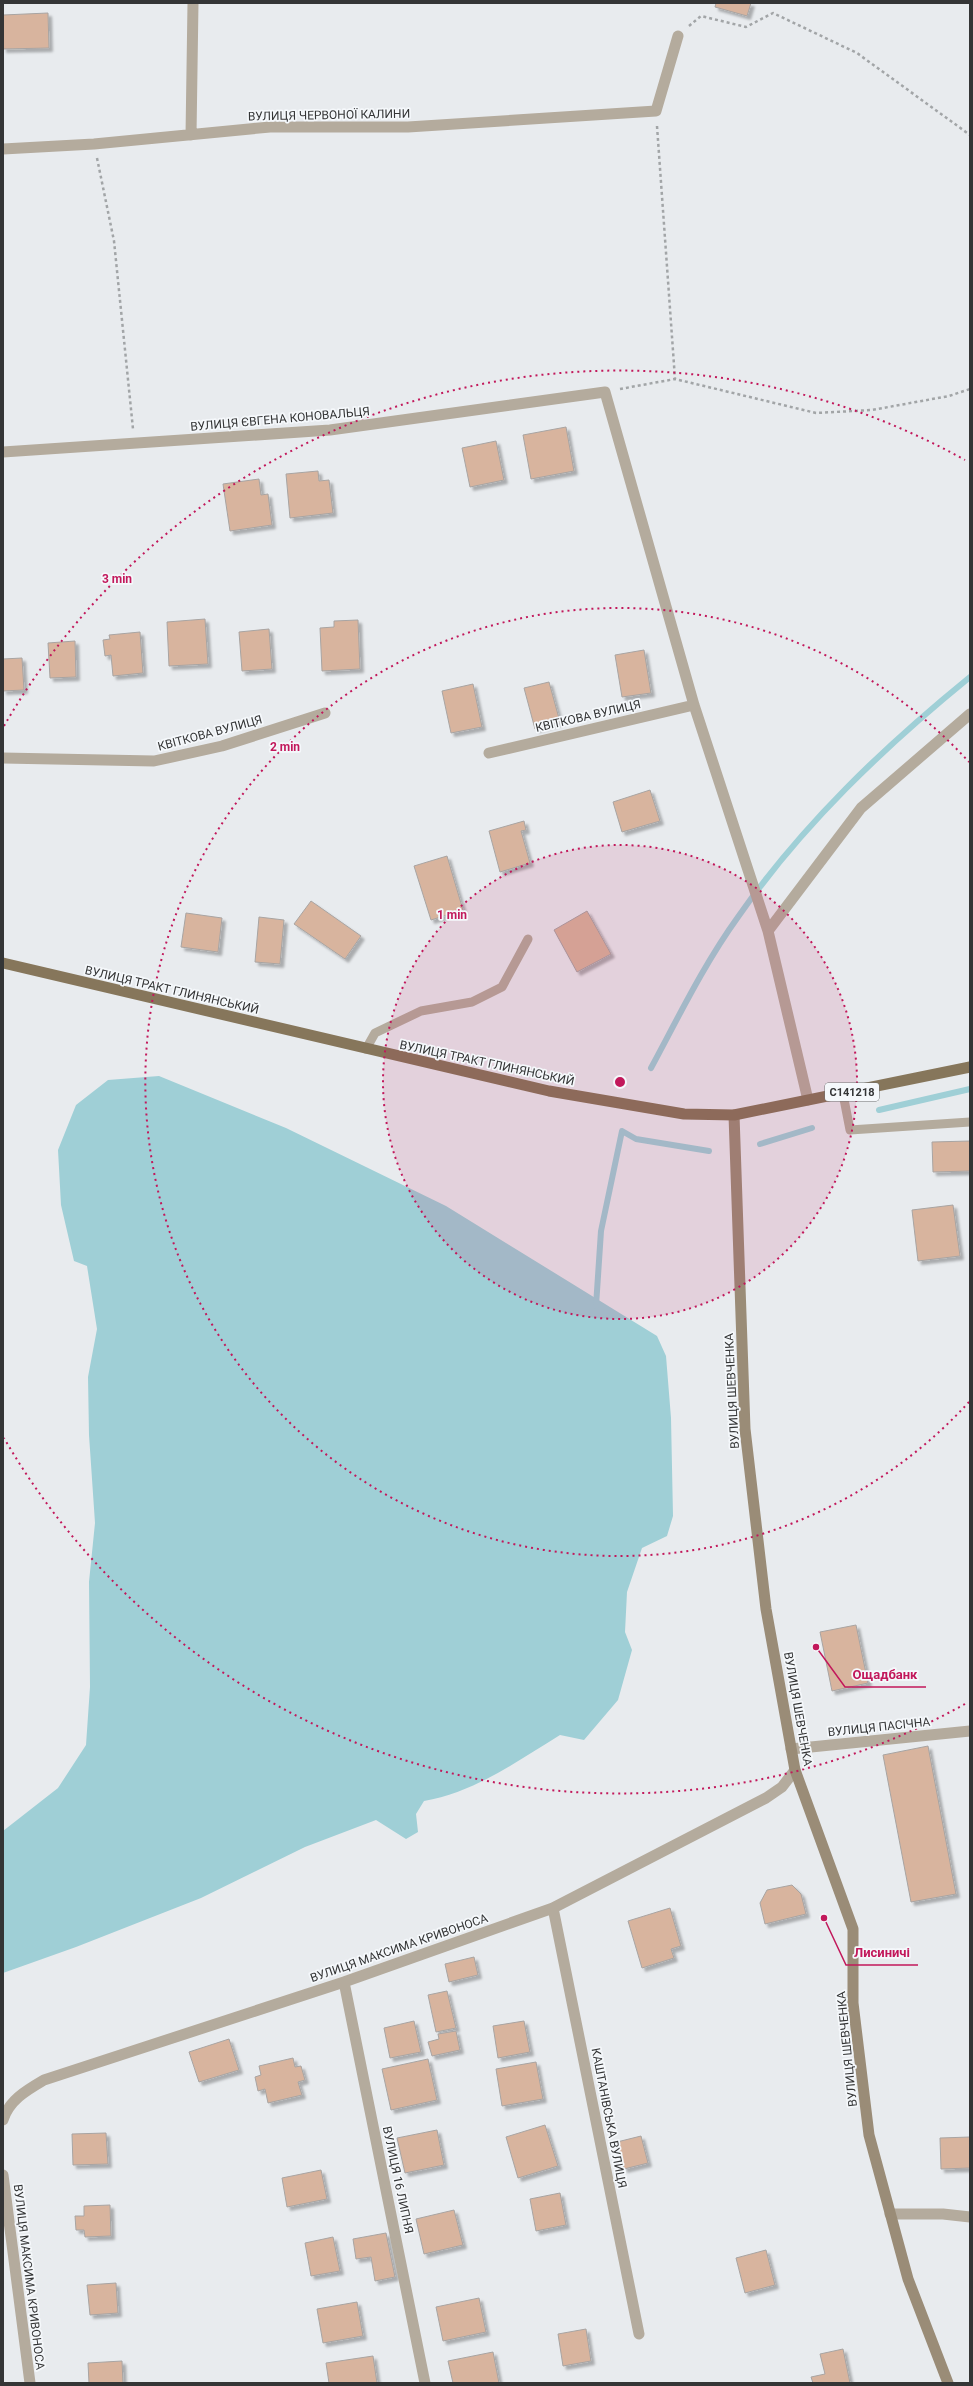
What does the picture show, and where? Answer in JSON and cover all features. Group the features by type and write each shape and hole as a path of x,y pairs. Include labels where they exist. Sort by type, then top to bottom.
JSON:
{"main road":[{"name":"ВУЛИЦЯ ТРАКТ ГЛИНЯНСЬКИЙ","path":"3,963 549,1091 684,1114 734,1115 970,1067"},
{"name":"ВУЛИЦЯ ШЕВЧЕНКА","path":"734,1115 745,1430 766,1609 795,1770 853,1929 853,2004 868,2135 908,2279 948,2383"}],"street":[{"path":"191,135 193,3"},
{"path":"656,111 678,36"},
{"name":"ВУЛИЦЯ ЧЕРВОНОЇ КАЛИНИ","path":"3,149 94,144 270,127 408,127 656,111"},
{"path":"605,392 694,705 761,905 808,1100"},
{"name":"ВУЛИЦЯ ЄВГЕНА КОНОВАЛЬЦЯ","path":"3,452 330,430 605,392"},
{"name":"КВІТКОВА ВУЛИЦЯ","path":"489,753 694,705"},
{"name":"КВІТКОВА ВУЛИЦЯ","path":"3,758 154,761 222,746 325,713"},
{"path":"768,931 861,808 970,714"},
{"name":"ВУЛИЦЯ ПАСІЧНА","path":"791,1749 970,1731"},
{"name":"ВУЛИЦЯ МАКСИМА КРИВОНОСА","path":"3,2120 6,2111 19,2095 44,2080 344,1982 553,1908 766,1798 782,1786 795,1770"},
{"name":"КАШТАНІВСЬКА ВУЛИЦЯ","path":"553,1908 639,2334"},
{"name":"ВУЛИЦЯ 16 ЛИПНЯ","path":"344,1982 425,2383"},
{"name":"ВУЛИЦЯ МАКСИМА КРИВОНОСА","path":"3,2175 30,2383"},
{"path":"890,2214 943,2214 970,2217"}],"lane":[{"path":"366,1049 375,1034 421,1011 472,1002 502,987 528,938"},
{"path":"842,1094 850,1130 970,1122"}],"path":[{"path":"678,36 701,16 746,26 773,13 857,53 970,135"},
{"path":"656,111 675,379"},
{"path":"94,144 114,240 134,443"},
{"path":"605,392 675,379 816,413 872,410 949,396 970,389"}],"water":[{"path":"159,1076 286,1128 446,1206 657,1336 666,1356 671,1418 673,1516 667,1536 642,1548 627,1592 625,1632 632,1650 618,1700 584,1740 560,1735 495,1775 461,1791 424,1801 416,1814 418,1832 406,1839 376,1820 305,1847 201,1898 76,1947 3,1973 3,1831 58,1788 86,1745 90,1687 89,1582 95,1523 89,1435 88,1377 97,1329 87,1266 74,1261 61,1205 58,1150 76,1105 108,1080"}],"building":[{"path":"716,3 751,3 747,16 715,7"},
{"path":"48,13 49,48 3,49 3,15"},
{"path":"566,427 574,471 531,479 523,435"},
{"path":"496,441 504,480 470,487 462,448"},
{"path":"318,471 319,481 329,480 333,513 290,518 286,474"},
{"path":"259,479 261,495 268,494 272,525 230,531 223,484"},
{"path":"205,619 208,664 169,666 167,622"},
{"path":"358,620 360,669 322,671 320,628 334,627 334,621"},
{"path":"269,629 272,669 242,671 239,632"},
{"path":"140,632 143,673 113,676 111,655 105,656 103,640 110,639 109,635"},
{"path":"75,641 76,677 50,678 48,643"},
{"path":"644,650 651,693 622,697 615,655"},
{"path":"22,658 24,690 3,691 3,659"},
{"path":"549,682 560,722 535,729 524,688"},
{"path":"473,684 482,727 451,733 442,691"},
{"path":"650,790 660,821 622,832 613,802"},
{"path":"524,821 526,830 521,831 530,863 500,872 489,831"},
{"path":"447,856 463,910 431,920 414,866"},
{"path":"311,901 361,936 345,959 294,924"},
{"path":"587,911 611,954 577,972 554,930"},
{"path":"186,913 222,918 218,952 181,947"},
{"path":"259,917 284,920 280,964 255,962"},
{"path":"970,1141 970,1171 933,1172 932,1142"},
{"path":"953,1205 960,1256 918,1261 912,1210"},
{"path":"856,1625 868,1683 832,1691 820,1632"},
{"path":"928,1746 956,1894 911,1902 883,1755"},
{"path":"792,1885 801,1894 806,1914 765,1924 760,1903 767,1890"},
{"path":"670,1908 681,1946 671,1949 674,1958 642,1968 628,1921"},
{"path":"474,1957 478,1975 449,1982 445,1964"},
{"path":"447,1991 456,2028 436,2032 428,1995"},
{"path":"414,2021 421,2052 390,2058 384,2028"},
{"path":"524,2021 530,2052 498,2058 493,2026"},
{"path":"456,2031 460,2050 432,2056 428,2042 439,2039 438,2034"},
{"path":"229,2039 239,2070 199,2082 189,2052"},
{"path":"293,2058 295,2067 301,2066 305,2080 298,2082 302,2095 268,2103 265,2089 258,2091 255,2077 261,2075 259,2066"},
{"path":"428,2059 437,2100 391,2110 382,2069"},
{"path":"536,2062 543,2099 502,2106 496,2069"},
{"path":"545,2125 558,2166 518,2178 506,2137"},
{"path":"437,2130 444,2165 405,2173 397,2138"},
{"path":"106,2133 108,2164 73,2165 72,2134"},
{"path":"641,2136 648,2163 624,2169 617,2142"},
{"path":"970,2137 970,2168 941,2169 940,2138"},
{"path":"321,2170 327,2199 287,2207 282,2178"},
{"path":"560,2193 566,2225 536,2231 530,2199"},
{"path":"110,2205 111,2236 85,2237 84,2230 76,2230 75,2216 84,2216 84,2206"},
{"path":"454,2210 463,2245 424,2254 416,2219"},
{"path":"386,2233 395,2277 375,2281 371,2257 356,2259 353,2239"},
{"path":"333,2237 340,2271 311,2276 305,2243"},
{"path":"766,2250 775,2285 745,2293 736,2258"},
{"path":"116,2283 118,2313 90,2315 87,2285"},
{"path":"479,2298 486,2332 443,2341 436,2307"},
{"path":"357,2302 363,2336 323,2343 317,2309"},
{"path":"586,2329 591,2361 563,2366 558,2334"},
{"path":"843,2349 850,2383 813,2383 811,2377 825,2374 820,2354"},
{"path":"493,2352 499,2383 453,2383 448,2361"},
{"path":"373,2356 377,2383 329,2383 326,2363"},
{"path":"122,2361 123,2383 89,2383 88,2363"}],"waterway":[{"path":"651,1068 714,953 738,917 789,851 817,819 876,759 906,731 970,677"},
{"path":"879,1110 970,1089"},
{"path":"760,1144 812,1128"},
{"path":"596,1306 601,1231 622,1131 636,1139 709,1151"}],"place":[{"name":"Ощадбанк","path":"816,1647"},
{"name":"Лисиничі","path":"824,1918"}]}
